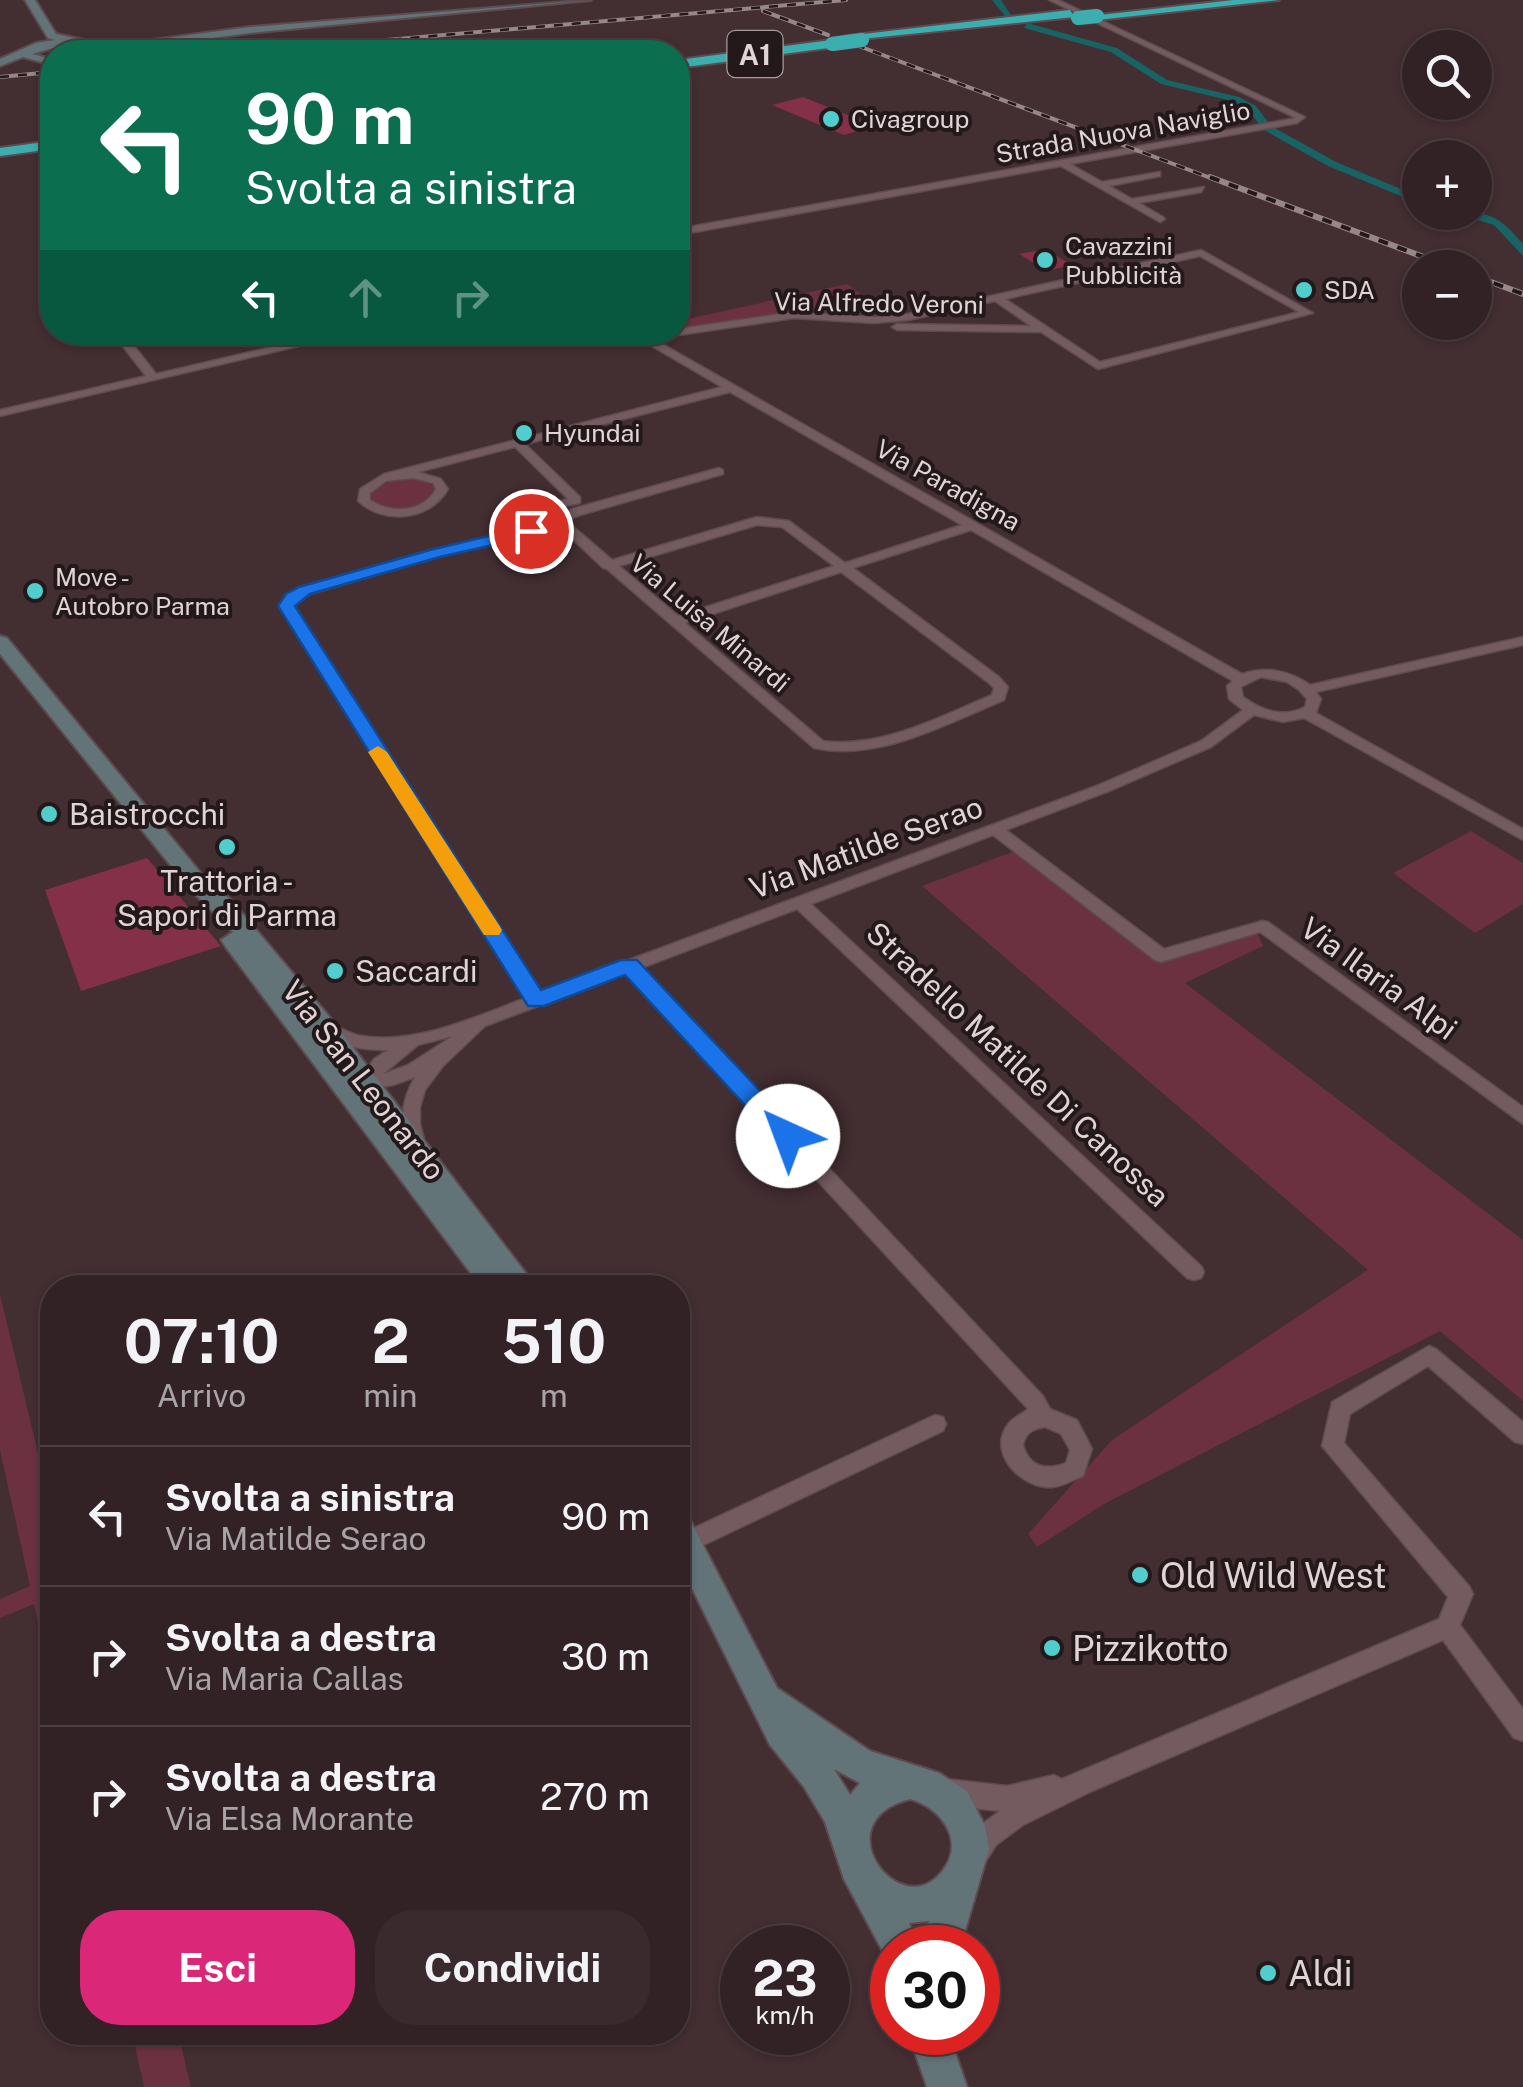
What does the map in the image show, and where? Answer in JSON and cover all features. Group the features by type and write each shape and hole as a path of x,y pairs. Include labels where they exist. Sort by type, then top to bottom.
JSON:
{"highway":[{"name":"A1","path":"690,59 1215,0"},
{"name":"A1","path":"1084,15 1272,0"},
{"path":"0,148 40,143"}],"main road":[{"path":"30,0 48,33 69,40"},
{"path":"170,40 586,0"},
{"path":"43,40 48,33"},
{"path":"0,63 40,45"},
{"path":"26,52 27,58 40,60"},
{"path":"0,63 40,61"},
{"name":"Via San Leonardo","path":"0,642 82,747"},
{"name":"Via San Leonardo","path":"0,663 30,699 82,747 196,882 223,905 368,1082 513,1275"},
{"name":"Via San Leonardo","path":"196,882 211,910 270,992 490,1275"},
{"path":"690,1550 770,1702 782,1733 842,1818 857,1866 888,1925"},
{"path":"770,1702 871,1770 926,1786 964,1818 970,1853 947,1925"},
{"path":"852,1846 853,1824 875,1792 893,1783 926,1786"},
{"path":"868,1885 903,1906 923,1906 941,1899 961,1878"},
{"path":"937,2055 950,2087"},
{"path":"948,2055 950,2087"}],"street":[{"name":"Strada Nuova Naviglio","path":"690,230 1260,128 1297,121 1301,116 1052,0"},
{"path":"1062,163 1160,218"},
{"path":"1100,185 1157,174"},
{"path":"1130,202 1201,189"},
{"name":"Via Alfredo Veroni","path":"1201,253 1308,313 1098,366 998,298 1201,253"},
{"path":"690,330 766,317 817,315 874,320 942,311 998,298"},
{"path":"942,311 965,318 961,326 952,328"},
{"name":"Via Alfredo Veroni","path":"690,335 777,322 1044,330"},
{"path":"127,345 154,378"},
{"path":"0,413 297,345"},
{"name":"Via Paradigna","path":"654,345 1240,679"},
{"name":"Via Alfredo Veroni","path":"668,345 672,355"},
{"path":"460,458 439,472 438,498 420,509 393,512 370,507 364,501 364,492 388,476 731,388"},
{"path":"518,444 576,500 552,507"},
{"path":"536,1000 286,606 292,598 436,553 563,524 565,518 576,512 719,472"},
{"path":"388,476 419,474 440,484"},
{"path":"607,565 757,522 774,521 842,566"},
{"name":"Via Luisa Minardi","path":"563,524 819,745 832,749 867,745 999,697 1000,687 842,566"},
{"path":"674,622 974,525"},
{"path":"1309,688 1314,699 1306,712 1289,717 1252,710 1236,699 1234,686 1240,679 1262,673 1280,674 1309,688 1523,641"},
{"name":"Via Matilde Serao","path":"368,1082 390,1056 439,1042 536,1000 995,829 1206,744 1252,710"},
{"path":"1306,712 1523,835"},
{"name":"Via Ilaria Alpi","path":"995,829 1161,956 1262,926 1523,1118"},
{"name":"Stradello Matilde Di Canossa","path":"799,902 1194,1272"},
{"path":"629,966 1036,1403 1039,1409 1032,1419"},
{"path":"270,992 305,1022 349,1077 368,1082 364,1096 396,1139 411,1176"},
{"name":"Via Matilde Serao","path":"323,1026 338,1036 373,1042 439,1042"},
{"name":"Via Matilde Serao","path":"419,1147 412,1131 415,1098 439,1042"},
{"path":"961,1878 987,1836 1014,1816 1084,1782 1448,1627 1461,1594 1333,1446 1340,1409 1430,1356 1523,1435"},
{"path":"690,1531 935,1424"},
{"path":"1448,1627 1523,1729"},
{"path":"926,1786 1006,1798 1084,1782"}],"shaded area":[{"path":"847,284 891,316 808,311 690,326 690,318"},
{"path":"396,478 418,478 435,487 435,494 404,508 388,508 372,501 371,491"},
{"path":"1471,831 1523,863 1523,904 1475,933 1393,873"},
{"path":"1015,851 1159,963 1258,934 1263,946 1185,983 1523,1240 1523,1401 1440,1331 1104,1504 1037,1547 1028,1534 1112,1440 1368,1270 922,886"},
{"path":"0,1294 40,1462 40,1631 34,1604 0,1618 0,1599 30,1586 0,1450"},
{"path":"135,2045 181,2045 191,2087 144,2087"}],"building":[{"path":"803,97 875,126 844,135 772,105"},
{"name":"Cavazzini Pubblicità","path":"1045,249 1072,265 1046,271 1019,254"},
{"path":"147,858 221,946 81,991 45,890"}],"waterway":[{"path":"996,0 1009,15"},
{"path":"1027,26 1114,50 1164,82 1235,99 1252,108 1266,125"},
{"path":"1268,128 1332,164 1402,193"},
{"path":"1492,221 1498,222 1523,252"}],"railway":[{"path":"387,40 846,0"},
{"path":"763,11 828,35"},
{"path":"856,45 1216,180"},
{"path":"0,77 40,73"},
{"path":"1210,177 1405,250"},
{"path":"1492,282 1523,294"}],"slow traffic":[{"path":"378,752 491,930"}],"place":[{"name":"Civagroup","path":"831,119"},
{"name":"Cavazzini Pubblicità","path":"1045,260"},
{"name":"SDA","path":"1304,290"},
{"name":"Hyundai","path":"524,433"},
{"name":"Move - Autobro Parma","path":"35,591"},
{"name":"Baistrocchi","path":"49,814"},
{"name":"Trattoria - Sapori di Parma","path":"227,847"},
{"name":"Saccardi","path":"335,971"},
{"name":"Old Wild West","path":"1140,1575"},
{"name":"Pizzikotto","path":"1052,1648"},
{"name":"Aldi","path":"1268,1973"}],"route":[{"path":"531,531 436,553 304,591 288,600 286,606 536,1000 629,966 788,1136"}]}
